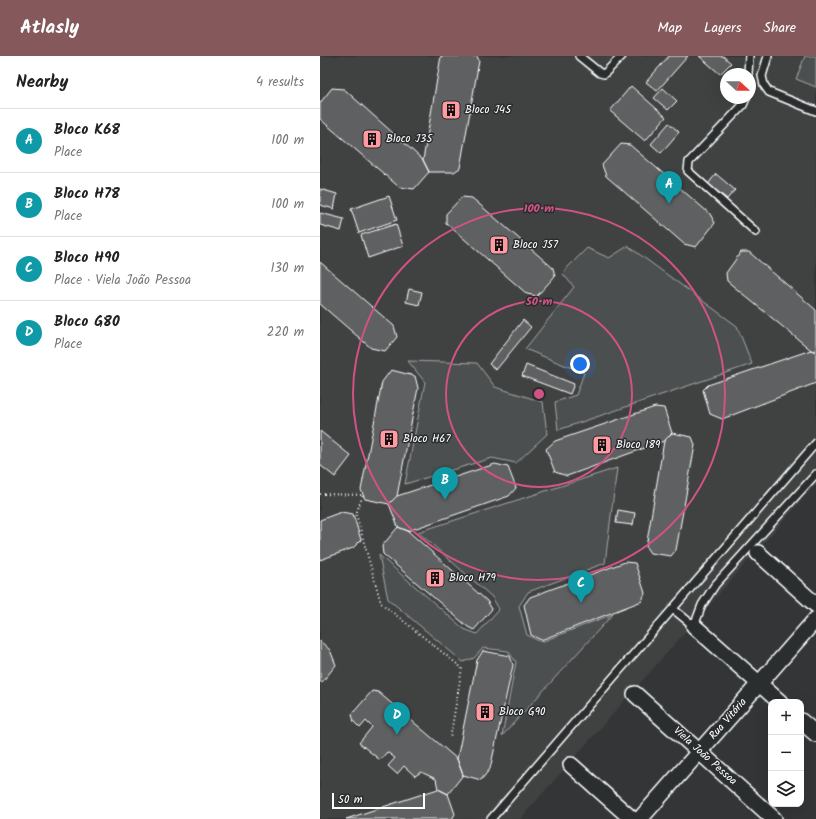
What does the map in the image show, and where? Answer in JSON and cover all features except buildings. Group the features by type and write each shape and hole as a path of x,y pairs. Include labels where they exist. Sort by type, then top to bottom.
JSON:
{"street":[{"path":"758,553 816,605"},
{"name":"Rua Vitória","path":"640,819 816,619"},
{"path":"694,626 776,699"},
{"name":"Viela João Pessoa","path":"635,694 774,819"},
{"path":"804,724 816,734"},
{"path":"571,765 632,819"}],"lane":[{"path":"579,56 600,73 604,74 622,56"},
{"path":"748,68 749,56"},
{"path":"768,56 762,76 764,85 769,92 816,111"},
{"path":"743,104 689,162 688,171 756,232"},
{"path":"490,819 816,442"},
{"path":"673,609 694,626 702,605 715,585 816,474"}],"path":[{"path":"320,494 363,495 356,514 381,603 462,668 450,739"}],"shaded area":[{"path":"320,56 816,56 816,484 520,819 320,819"},
{"path":"805,56 816,56 816,87 796,79"},
{"path":"628,246 737,326 752,364 558,430 555,402 576,395 584,373 525,349 574,287 562,273 587,248 609,258"},
{"path":"408,361 477,363 495,387 543,402 547,434 516,463 492,458 405,484 425,382"},
{"path":"617,468 605,563 528,592 519,606 527,635 541,642 613,614 502,736 516,662 508,651 483,648 474,658 463,662 388,599 379,555 464,629 477,634 499,609 492,597 418,532"}],"place":[{"name":"Bloco J45","path":"451,110"},
{"name":"Bloco J35","path":"372,139"},
{"name":"Bloco K68","path":"669,204"},
{"name":"Bloco J57","path":"499,245"},
{"name":"Bloco H67","path":"389,439"},
{"name":"Bloco I89","path":"602,445"},
{"name":"Bloco H78","path":"445,500"},
{"name":"Bloco H79","path":"435,578"},
{"name":"Bloco H90","path":"581,603"},
{"name":"Bloco G90","path":"485,712"},
{"name":"Bloco G80","path":"397,735"}]}
